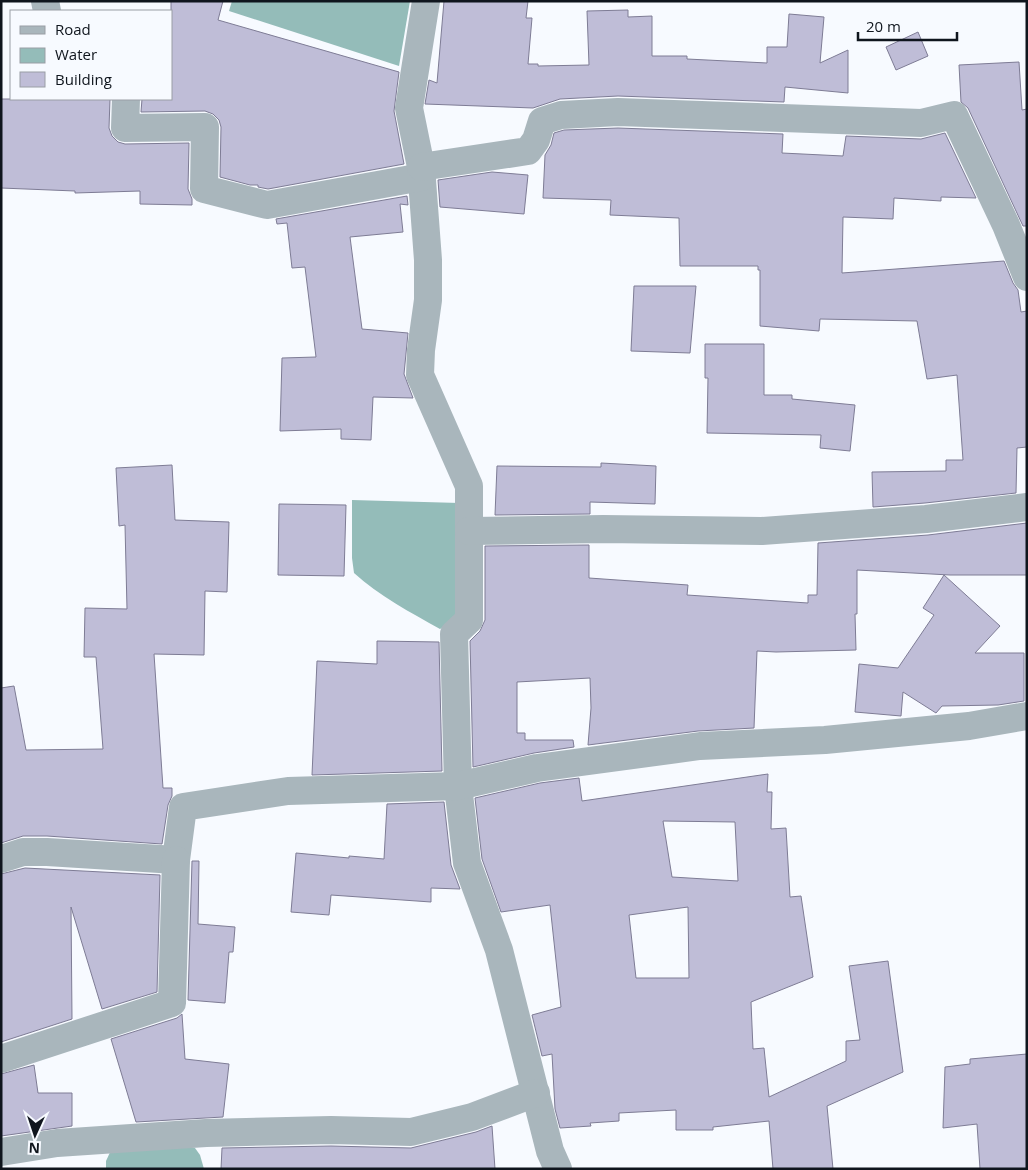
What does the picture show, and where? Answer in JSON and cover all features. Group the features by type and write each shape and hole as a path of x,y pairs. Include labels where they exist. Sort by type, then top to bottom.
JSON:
{"street":[{"path":"426,1 409,108 422,172 428,260 428,300 421,350 420,375 469,486 469,620 454,634 458,786 468,864 499,950 550,1151 558,1169"},
{"path":"126,100 125,128 205,127 204,189 267,205 528,151 536,140 542,121 561,115 618,112 921,123 954,115 1006,225 1027,277"},
{"path":"469,531 603,528 762,531 926,519 1027,507"},
{"path":"1,1059 172,1003 176,860 183,807 288,791 458,786 538,768 700,746 825,740 969,726 1027,716"},
{"path":"1,859 23,852 39,852 176,860"},
{"path":"1,1152 57,1143 206,1133 331,1130 411,1132 472,1117 536,1093"}],"water":[{"path":"232,1 410,1 399,66 229,11"},
{"path":"352,500 460,503 463,614 440,629 384,596 354,573 352,558"},
{"path":"179,1145 195,1148 200,1155 204,1169 106,1169 106,1161 112,1148"}],"building":[{"path":"171,1 223,1 218,20 399,72 394,111 404,164 268,189 220,177 221,127 219,120 213,114 205,111 141,112 142,100 172,100"},
{"path":"444,1 528,1 526,18 532,18 528,64 538,64 538,66 589,65 587,11 628,10 628,17 652,16 652,56 687,56 687,59 767,63 767,47 787,47 789,14 824,17 820,63 848,50 848,93 785,87 784,102 618,96 560,99 533,108 425,104 429,80 437,83"},
{"path":"918,32 928,56 896,70 886,47"},
{"path":"1019,62 1022,110 1027,109 1027,226 1023,226 968,108 961,102 959,65"},
{"path":"1,99 110,100 109,128 112,136 118,142 125,144 189,143 188,189 192,205 140,204 140,191 75,193 75,191 1,188"},
{"path":"618,128 783,134 782,153 843,156 846,136 921,139 945,133 976,198 941,197 941,201 894,198 893,219 843,217 842,273 1004,261 1018,290 1021,312 1027,311 1027,447 1017,448 1016,493 873,507 872,472 946,471 946,460 963,460 957,375 927,379 917,321 820,319 819,331 760,326 760,270 758,270 758,266 680,266 679,218 610,215 611,200 543,198 545,155 551,145 554,133 564,130"},
{"path":"492,172 528,175 524,214 440,207 438,180"},
{"path":"407,196 408,205 400,204 403,232 350,237 362,329 408,333 404,374 413,398 373,397 371,440 341,439 341,429 280,431 282,358 316,357 305,267 292,268 287,223 277,224 276,219"},
{"path":"634,286 696,286 690,353 631,351"},
{"path":"705,344 764,344 764,395 792,395 792,399 855,405 850,451 820,448 821,435 707,433 708,378 705,378"},
{"path":"601,463 656,466 655,504 590,502 590,514 495,515 497,466 601,467"},
{"path":"172,465 175,520 229,522 227,592 205,591 204,655 154,654 163,788 172,788 162,844 47,836 23,836 1,843 1,688 14,686 26,750 103,749 96,657 84,657 85,608 127,609 125,525 119,526 116,468"},
{"path":"279,504 346,505 344,576 278,575"},
{"path":"1027,523 1027,575 950,575 857,570 856,650 757,651 754,728 698,731 588,745 591,708 590,678 517,682 517,733 525,733 525,740 573,740 574,747 534,753 473,767 470,641 480,631 485,620 485,546 589,545 589,578 688,585 687,595 808,603 808,595 817,595 818,543 928,535"},
{"path":"944,575 1000,626 975,653 1024,653 1024,701 998,705 942,706 936,713 903,692 901,716 855,712 859,664 898,668 934,615 923,608"},
{"path":"377,641 439,642 442,771 312,775 317,661 377,664"},
{"path":"768,774 767,792 772,792 771,829 786,828 790,897 801,896 813,977 751,1002 753,1049 764,1048 769,1097 846,1061 846,1041 860,1040 849,966 888,961 903,1072 827,1106 833,1169 773,1169 769,1121 713,1127 713,1130 676,1130 676,1110 619,1113 619,1121 590,1123 591,1126 560,1128 555,1109 552,1054 542,1056 532,1015 561,1007 550,905 501,912 482,859 475,798 540,783 579,778 582,801","holes":["663,821 735,822 738,881 672,877","688,907 689,978 636,978 629,915"]},
{"path":"444,802 451,865 460,889 431,888 431,902 331,895 329,915 291,912 296,853 384,859 387,804"},
{"path":"192,861 199,861 198,924 235,927 233,952 229,952 225,1003 188,1000"},
{"path":"25,868 160,875 157,992 102,1009 71,907 72,1019 1,1042 1,874"},
{"path":"182,1014 185,1059 229,1064 223,1117 136,1122 111,1039 177,1018"},
{"path":"1027,1054 1027,1169 980,1169 977,1124 943,1128 945,1067 970,1064 970,1059"},
{"path":"34,1065 38,1093 72,1093 72,1126 1,1136 1,1074"},
{"path":"492,1126 495,1169 221,1169 222,1148 331,1146 411,1148 476,1132"}]}
